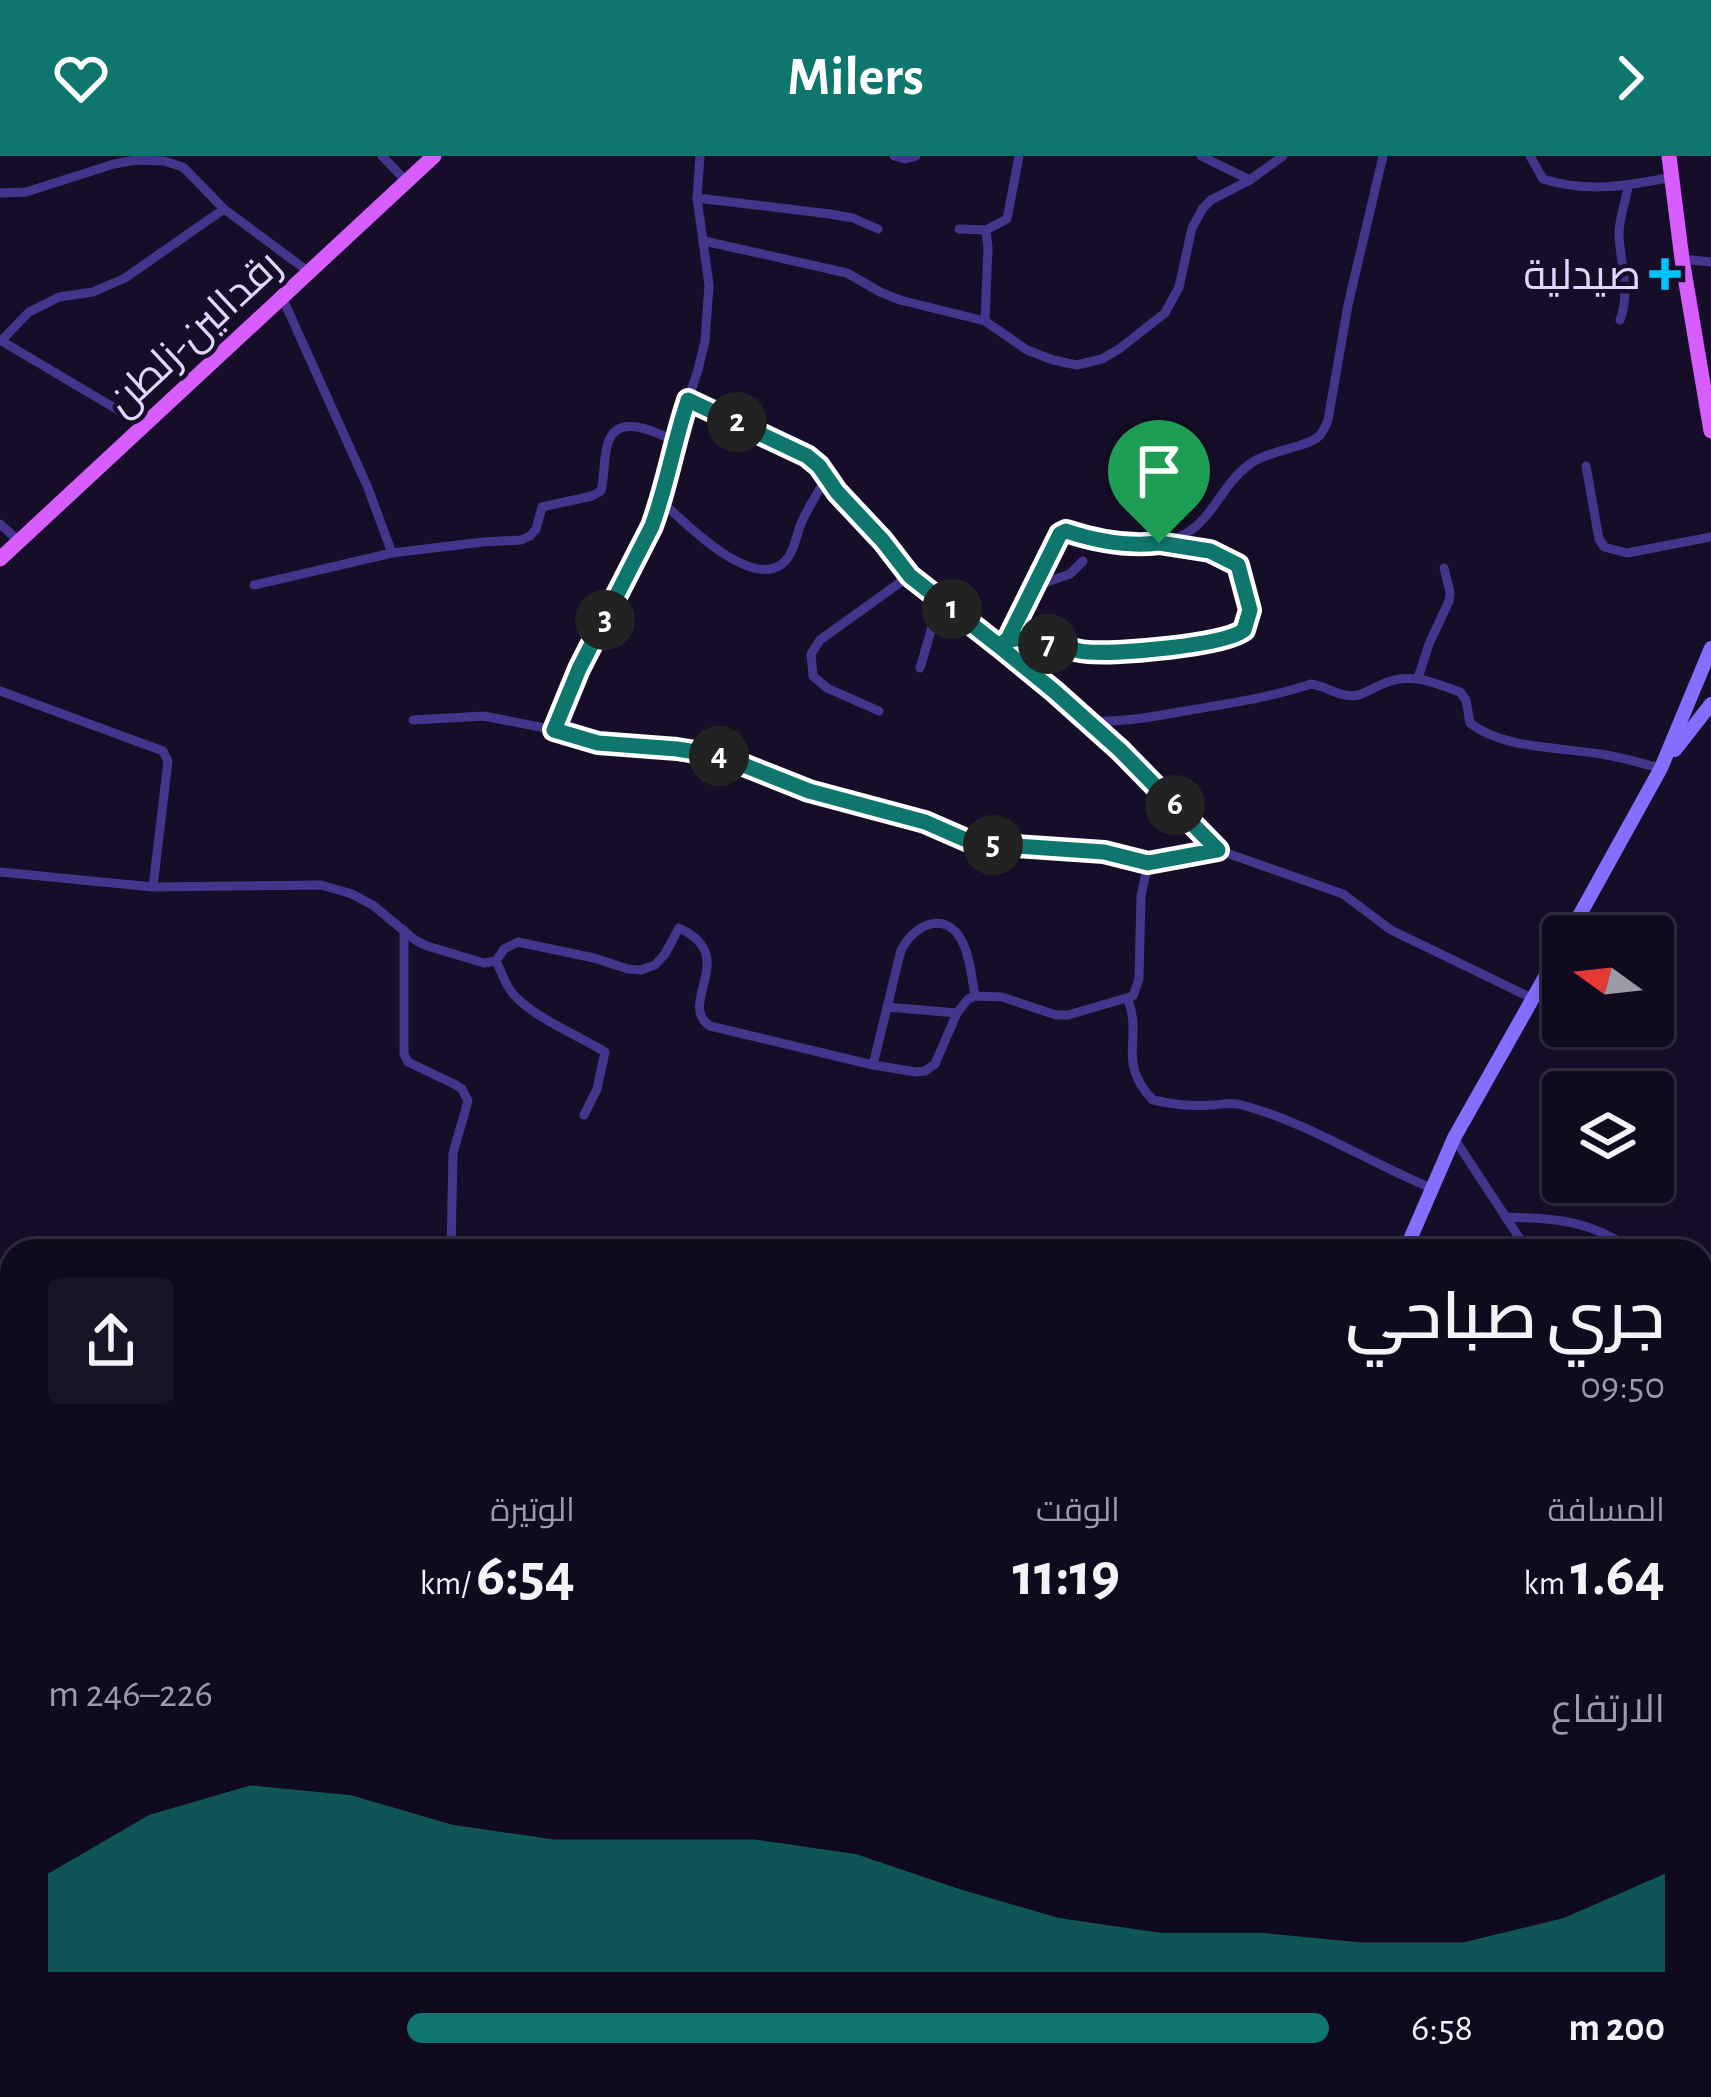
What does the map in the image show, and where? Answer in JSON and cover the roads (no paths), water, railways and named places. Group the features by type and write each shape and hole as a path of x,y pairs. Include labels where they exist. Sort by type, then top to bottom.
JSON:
{"main road":[{"name":"رقدالين-زلطن","path":"0,559 434,156"},
{"path":"1669,156 1711,431"}],"street":[{"path":"382,156 407,182"},
{"path":"554,730 661,501 674,441 698,370 709,285 698,198 700,156"},
{"path":"894,156 916,156"},
{"path":"959,229 986,230 1007,219 1019,156"},
{"path":"1201,156 1250,180"},
{"path":"704,241 848,273 900,300 985,321 1017,344 1077,365 1119,349 1166,313 1179,287 1196,218 1211,200 1283,156"},
{"path":"1004,642 1060,534 1066,531 1140,546 1189,532 1252,463 1321,435 1383,156"},
{"path":"1530,156 1543,179 1572,187 1628,186 1672,177"},
{"path":"0,193 26,192 114,164 164,161 183,166 224,209 309,272"},
{"path":"1620,320 1626,293 1619,234 1628,186"},
{"path":"698,198 830,214 878,229"},
{"path":"145,426 1,340 29,312 58,297 93,292 125,278 224,209"},
{"path":"985,321 986,230"},
{"path":"1682,259 1711,262"},
{"path":"283,297 392,553"},
{"path":"688,400 807,456 910,576 1004,642 1218,850 1343,894 1391,930 1534,999"},
{"path":"254,586 392,553 520,540 536,529 542,507 601,490 613,431 632,427 674,441"},
{"path":"1586,466 1596,528 1604,547 1627,553 1711,537"},
{"path":"661,501 726,556 749,566 775,567 786,561 827,478"},
{"path":"0,524 20,541"},
{"path":"1004,642 1027,638 1078,651 1125,652 1226,639 1244,630 1250,610 1238,565 1210,551 1159,543"},
{"path":"1034,586 1070,574 1083,561"},
{"path":"1418,678 1449,601 1444,568"},
{"path":"879,711 827,688 813,676 811,654 820,640 910,576"},
{"path":"920,668 940,600"},
{"path":"1580,915 1661,769 1711,648"},
{"path":"1088,721 1136,719 1311,684 1358,695 1395,679 1418,678 1460,692 1470,722 1486,734 1661,769"},
{"path":"0,691 163,751 168,761 153,887"},
{"path":"1661,769 1709,708"},
{"path":"413,720 484,716 598,743 721,756 809,791 925,822 973,843 1104,852 1148,863 1218,850"},
{"path":"0,872 153,887 322,885 383,911 415,940 484,963 496,961 504,949 518,942 641,970 665,955 679,928 701,943 708,961 699,1000 702,1020 721,1029 901,1071 926,1070 935,1064 957,1013 975,996 1002,998 1055,1015 1128,1000 1137,989 1148,863"},
{"path":"873,1065 897,963 905,942 921,926 934,923 949,928 963,942 975,996"},
{"path":"404,930 404,1054 408,1061 456,1085 468,1101 452,1160 451,1239"},
{"path":"496,961 516,998 605,1052 598,1089 584,1115"},
{"path":"1410,1239 1454,1138 1542,984"},
{"path":"1128,1000 1133,1013 1132,1065 1153,1100 1210,1106 1233,1102 1323,1136 1431,1188"},
{"path":"887,1007 957,1013"},
{"path":"1454,1138 1520,1239"},
{"path":"1506,1217 1598,1228 1615,1239"}],"place":[{"name":"صيدلية","path":"1665,274"}]}
